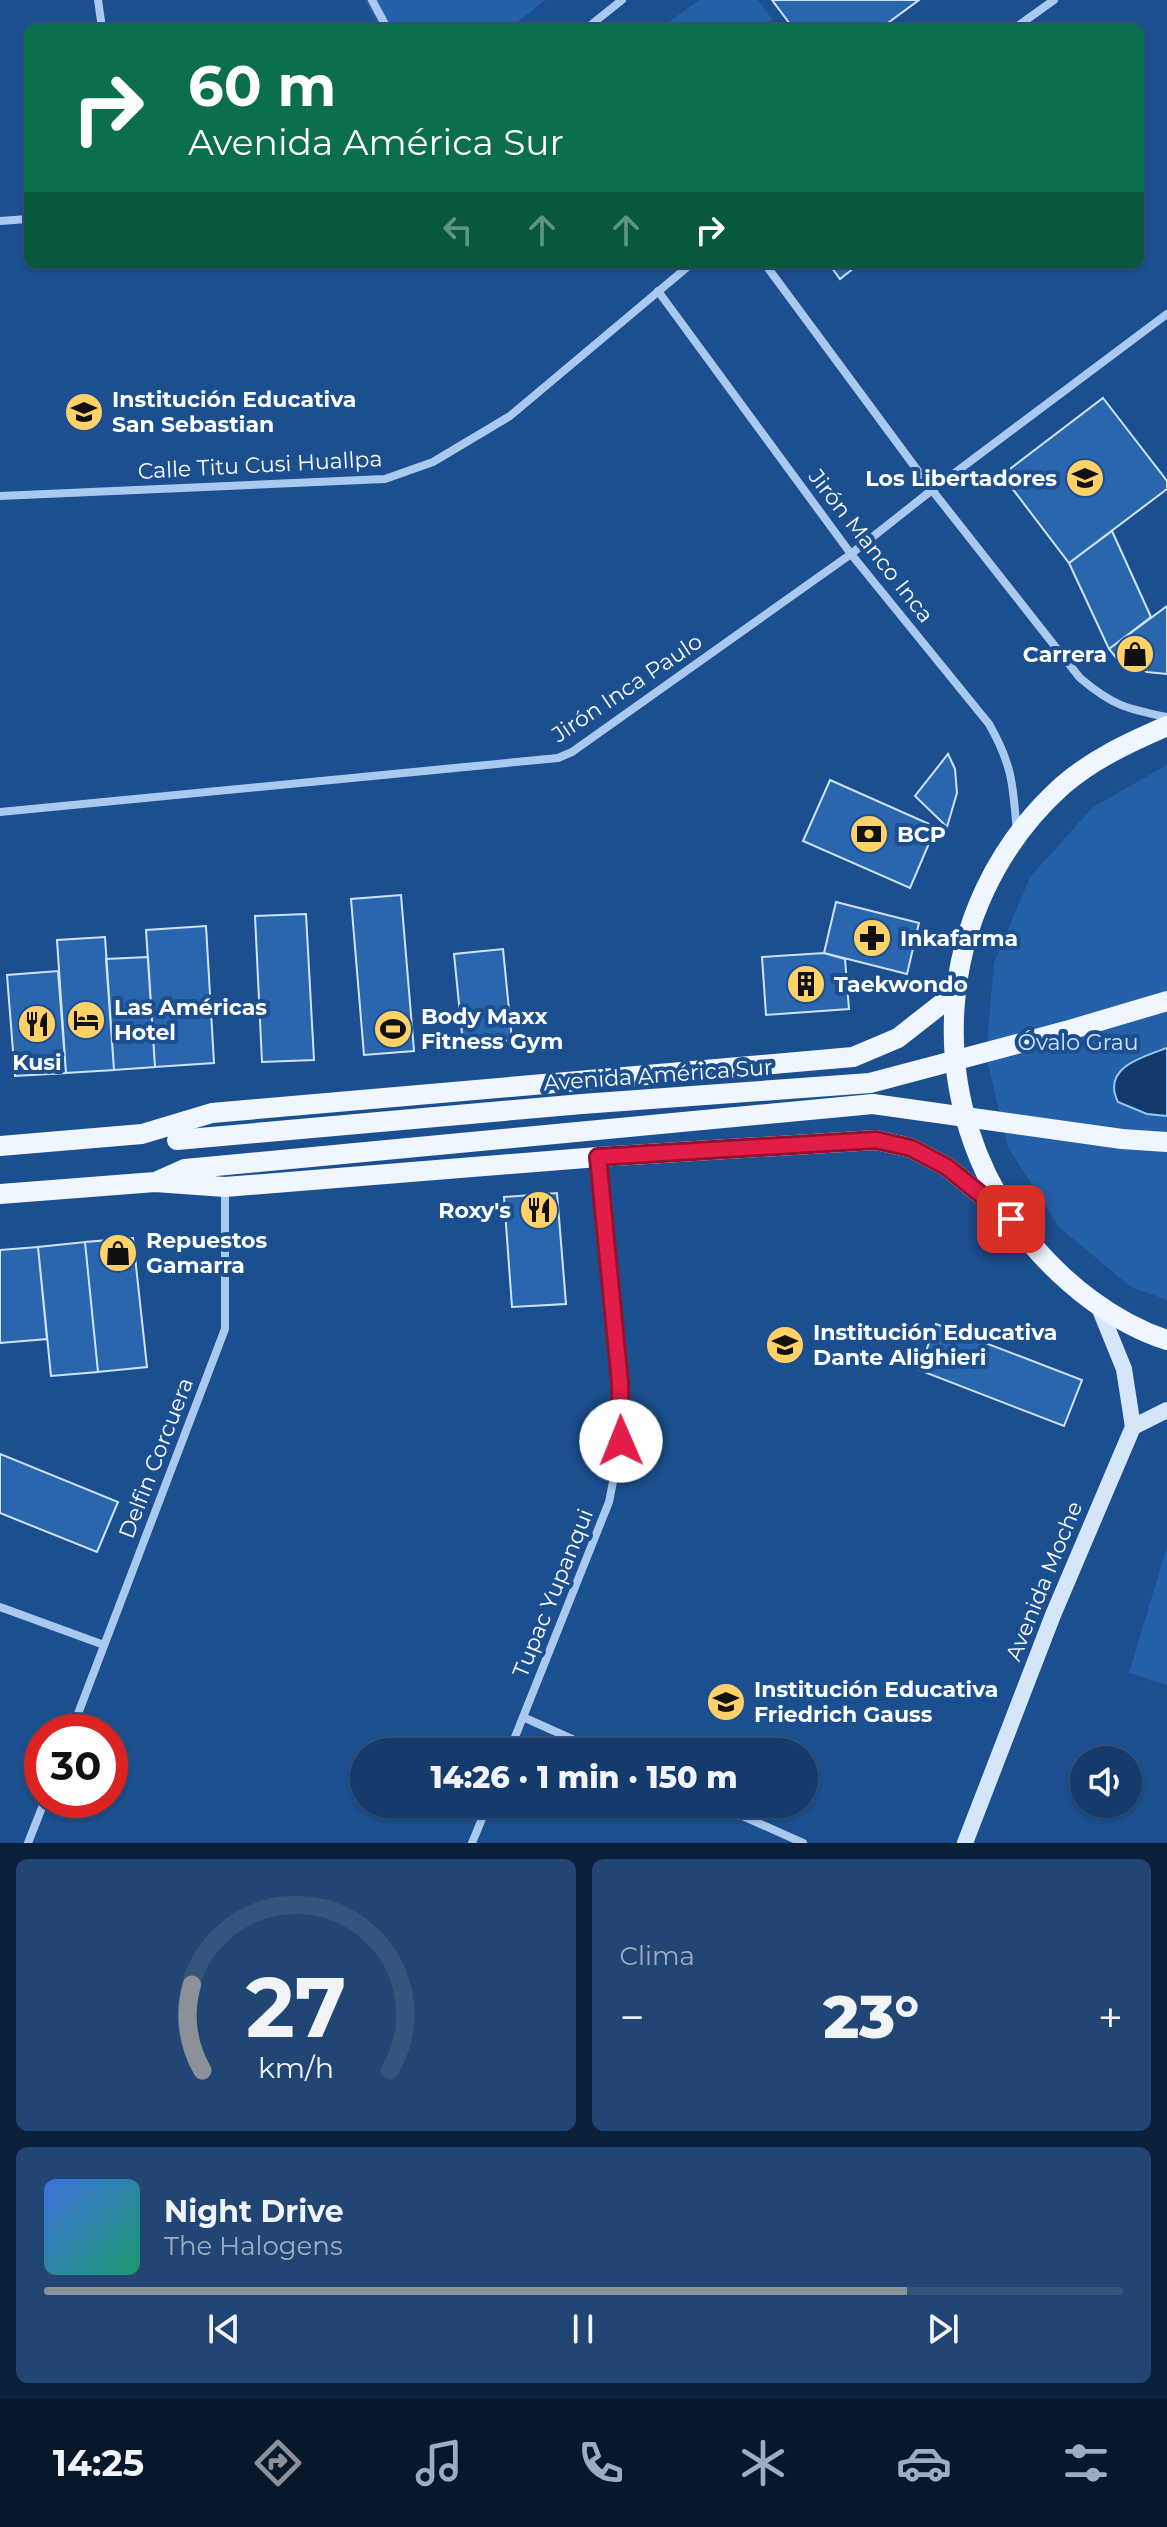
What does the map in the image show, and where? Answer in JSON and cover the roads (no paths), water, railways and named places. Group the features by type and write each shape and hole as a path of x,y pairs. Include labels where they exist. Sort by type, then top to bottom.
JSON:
{"main road":[{"path":"1011,1219 976,1154 956,1083 952,1038 954,994 966,938 987,885 1017,836 1062,786 1118,747 1167,726"},
{"name":"Avenida América Sur","path":"0,1146 142,1134 212,1113 853,1057 898,1038 954,994"},
{"name":"Avenida América Sur","path":"142,1134 177,1140 567,1105 870,1083 1167,1001"},
{"path":"155,1182 185,1169 873,1104 1122,1139 1167,1142"},
{"path":"0,1194 155,1182 225,1187 598,1157 876,1140 911,1148 947,1167 1011,1219 1050,1266 1098,1305 1167,1340"},
{"path":"1098,1305 1124,1369 1133,1427 1167,1410"},
{"name":"Avenida Moche","path":"965,1843 1053,1615 1133,1427"}],"street":[{"path":"98,0 101,24"},
{"path":"372,0 385,24"},
{"path":"592,24 622,0"},
{"path":"1021,24 1054,0"},
{"path":"0,221 24,219"},
{"name":"Calle Titu Cusi Huallpa","path":"0,496 385,479 433,462 510,416 686,268"},
{"path":"768,268 932,490 1080,678 1105,699 1132,710 1167,717"},
{"name":"Jirón Manco Inca","path":"658,291 851,554 989,724 1005,753 1013,781 1017,836"},
{"name":"Jirón Inca Paulo","path":"0,812 558,758 572,752 851,554 1167,314"},
{"name":"Tupac Yupanqui","path":"515,1738 609,1502 621,1441 620,1383 598,1157"},
{"name":"Delfin Corcuera","path":"78,1714 225,1329 225,1187"},
{"path":"0,1607 104,1645"},
{"path":"523,1717 570,1738"},
{"path":"28,1843 38,1818"},
{"path":"472,1843 482,1818"},
{"path":"747,1818 803,1843"}],"place":[{"name":"Institución Educativa San Sebastian","path":"84,412"},
{"name":"Los Libertadores","path":"1085,478"},
{"name":"Carrera","path":"1135,654"},
{"name":"BCP","path":"869,834"},
{"name":"Inkafarma","path":"872,938"},
{"name":"Taekwondo","path":"806,984"},
{"name":"Las Américas Hotel","path":"86,1020"},
{"name":"Kusi","path":"37,1024"},
{"name":"Body Maxx Fitness Gym","path":"393,1029"},
{"name":"Roxy's","path":"539,1210"},
{"name":"Repuestos Gamarra","path":"118,1253"},
{"name":"Institución Educativa Dante Alighieri","path":"785,1345"},
{"name":"Institución Educativa Friedrich Gauss","path":"726,1702"}],"park label":[{"name":"Óvalo Grau","path":"1078,1042"}]}
